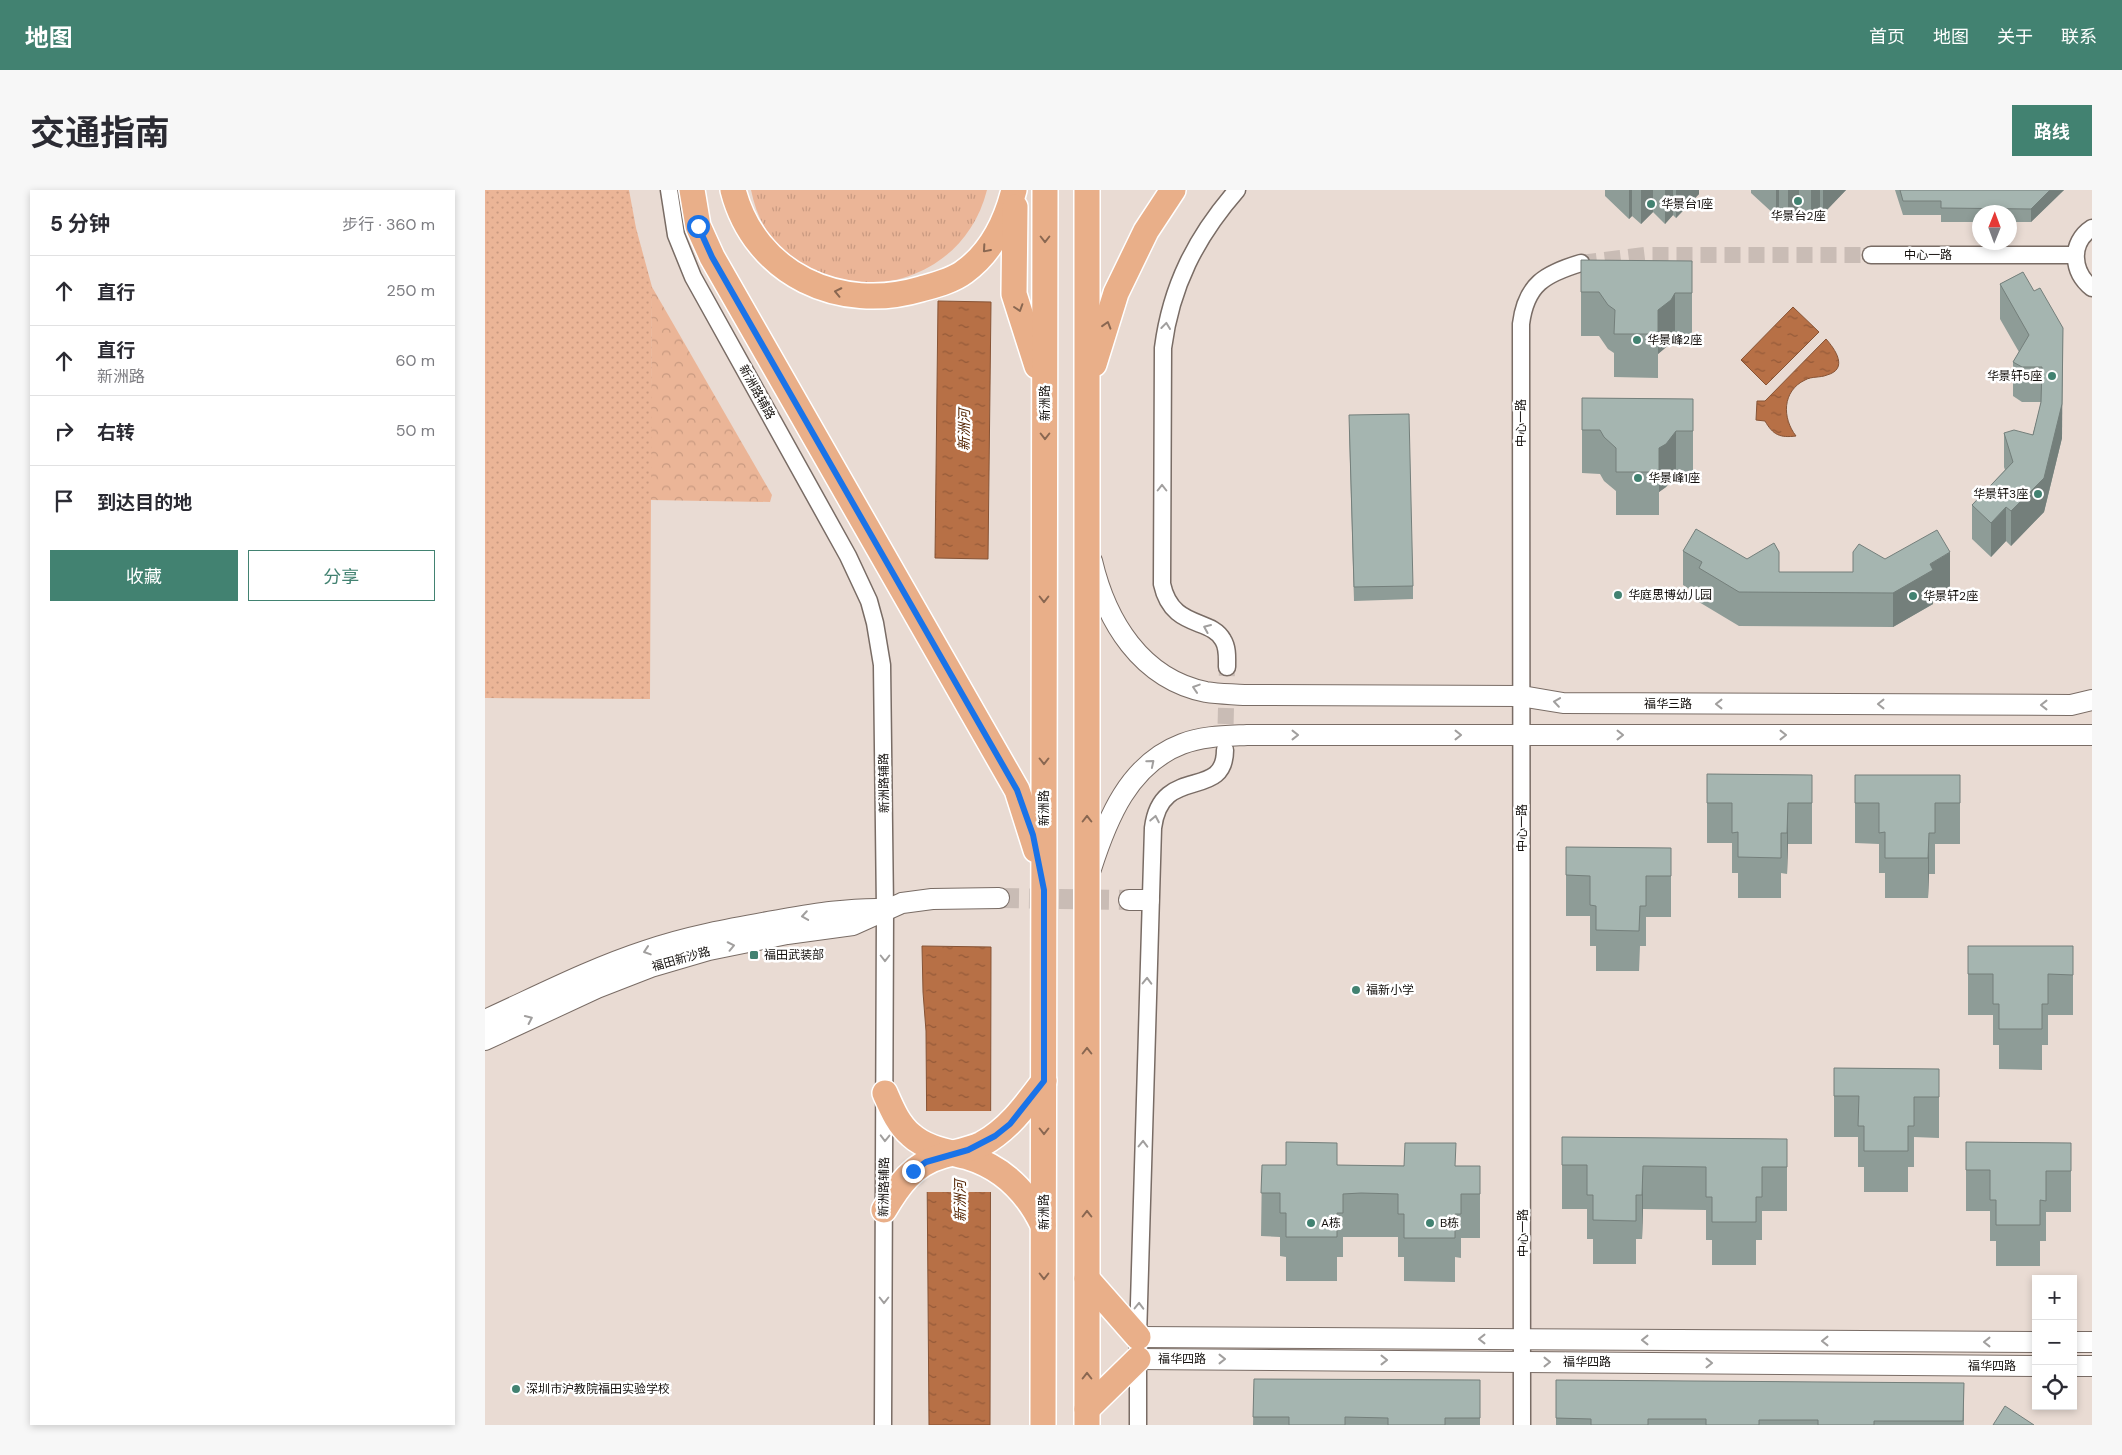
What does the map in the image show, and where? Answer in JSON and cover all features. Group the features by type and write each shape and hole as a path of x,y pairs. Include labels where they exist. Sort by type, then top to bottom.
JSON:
{"main road":[{"path":"692,190 698,226 712,257 1017,790 1033,835 1044,890"},
{"path":"733,190 741,214 754,238 783,267 803,280 825,289 847,294 884,296 910,292 939,284 963,272 984,252 998,235 1015,190"},
{"path":"1015,190 1014,294 1045,390"},
{"name":"新洲路","path":"1043,1425 1045,190"},
{"path":"1087,190 1087,1417"},
{"path":"1087,388 1116,293 1145,231 1173,190"},
{"path":"884,1210 903,1181 913,1171 926,1162 968,1150 995,1136 1016,1117 1044,1081"},
{"path":"885,1093 902,1126 913,1137 995,1169 1022,1191 1035,1208 1044,1227"},
{"path":"1087,1279 1138,1348 1087,1417"}],"street":[{"name":"新洲路辅路","path":"669,190 676,235 693,277 848,556 869,601 875,623 883,687 885,909 883,1425"},
{"path":"1227,668 1226,649 1221,636 1190,620 1173,608 1167,600 1162,584 1163,348 1167,317 1185,267 1206,231 1237,190"},
{"path":"2092,228 2081,239 2075,255 2080,276 2092,288"},
{"name":"中心一路","path":"1871,255 2075,255"},
{"name":"中心一路","path":"1522,1425 1521,324 1523,307 1530,291 1542,280 1559,270 1581,263"},
{"name":"福华三路","path":"1087,537 1097,581 1111,615 1131,648 1151,669 1178,683 1205,692 1244,695 1521,696 1563,703 2071,705 2092,700"},
{"path":"1087,881 1112,812 1139,773 1156,758 1182,744 1214,736 2092,735"},
{"path":"1138,1425 1138,1348 1149,900 1153,828 1157,809 1161,802 1177,789 1210,780 1223,766 1225,750"},
{"name":"福田新沙路","path":"485,1040 597,988 651,967 709,950 760,939 853,925 902,903 932,899 999,898"},
{"path":"1129,900 1149,900"},
{"name":"福田新沙路","path":"485,1020 588,973 646,951 702,935 853,908 885,909"},
{"name":"福华四路","path":"1138,1348 1523,1339 2032,1342"},
{"path":"2077,1342 2092,1342"},
{"name":"福华四路","path":"1138,1348 1523,1362 2032,1366"},
{"path":"2077,1366 2092,1366"}],"green space":[{"path":"485,190 629,190 636,228 652,287 650,699 485,698"},
{"path":"751,190 987,190 969,230 941,260 905,277 867,283 828,278 794,260 767,231"},
{"path":"652,287 772,495 770,502 650,500"}],"water":[{"name":"新洲河","path":"938,301 991,302 988,559 935,558"},
{"path":"1793,307 1819,332 1766,385 1741,360"},
{"path":"1826,339 1836,353 1839,364 1834,372 1805,380 1792,391 1788,398 1787,413 1791,429 1796,436 1781,436 1771,430 1765,421 1756,420 1757,401 1765,401"},
{"name":"新洲河","path":"922,946 991,947 990,1425 929,1425 926,1031"}],"pier":[{"path":"924,1111 993,1111 993,1192 925,1192"}],"building":[{"path":"1900,190 2050,190 2031,209 2017,209 2017,205 1972,205 1972,208 1941,208 1941,201 1903,201"},
{"path":"1581,260 1692,261 1692,293 1675,293 1671,300 1658,310 1658,334 1614,334 1615,310 1608,305 1599,292 1581,292"},
{"path":"2023,272 2034,291 2040,288 2063,328 2062,404 2044,478 2011,511 2006,507 1991,523 1972,505 2013,462 2004,433 2014,430 2033,435 2041,402 2042,367 2022,367 2013,362 2029,335 2000,284"},
{"path":"1582,398 1693,399 1693,431 1676,431 1666,444 1659,448 1659,472 1616,472 1616,448 1604,437 1600,430 1582,430"},
{"path":"1409,414 1413,586 1354,587 1349,415"},
{"path":"1696,529 1747,559 1774,543 1779,552 1779,572 1853,572 1853,552 1859,544 1885,559 1937,530 1950,552 1930,564 1933,570 1893,593 1739,592 1699,568 1702,562 1683,551"},
{"path":"1707,774 1812,775 1812,803 1788,803 1787,833 1781,833 1781,858 1738,857 1738,832 1732,833 1732,803 1707,803"},
{"path":"1855,775 1960,775 1960,803 1935,803 1935,833 1929,833 1928,858 1885,858 1885,832 1879,833 1879,803 1855,803"},
{"path":"1566,847 1671,848 1671,876 1646,876 1646,906 1640,906 1639,931 1596,930 1596,906 1590,905 1590,876 1566,875"},
{"path":"1968,946 2073,946 2073,975 2048,974 2048,1004 2042,1004 2042,1029 1999,1029 1999,1004 1993,1004 1993,974 1968,974"},
{"path":"1834,1068 1939,1069 1939,1097 1914,1097 1914,1126 1908,1126 1908,1151 1864,1151 1864,1126 1858,1126 1859,1096 1834,1096"},
{"path":"1562,1137 1787,1139 1787,1167 1762,1167 1762,1197 1756,1197 1756,1222 1712,1222 1712,1197 1706,1197 1706,1167 1643,1166 1642,1195 1636,1195 1636,1221 1593,1220 1593,1195 1587,1195 1587,1165 1562,1165"},
{"path":"1286,1142 1337,1143 1337,1165 1404,1166 1405,1143 1456,1143 1455,1166 1480,1166 1480,1194 1461,1194 1461,1214 1455,1214 1455,1238 1404,1238 1404,1214 1398,1214 1398,1194 1361,1193 1343,1194 1343,1213 1337,1213 1337,1237 1286,1237 1286,1213 1280,1213 1280,1193 1261,1193 1262,1165 1286,1165"},
{"path":"1966,1142 2071,1143 2071,1171 2046,1171 2046,1201 2040,1200 2040,1225 1996,1225 1996,1200 1990,1200 1990,1170 1966,1170"},
{"path":"1254,1379 1480,1380 1480,1418 1445,1418 1445,1425 1388,1425 1388,1418 1345,1417 1345,1425 1289,1425 1289,1417 1253,1417"},
{"path":"1556,1380 1964,1383 1963,1421 1874,1421 1874,1425 1818,1425 1818,1420 1759,1420 1759,1425 1706,1425 1706,1419 1648,1419 1648,1425 1591,1425 1591,1419 1556,1418"},
{"path":"2005,1406 2034,1425 1993,1425"}],"tunnel":[{"path":"1581,263 1645,255 1871,255"},
{"path":"1225,748 1227,667"},
{"path":"999,898 1129,900"}],"place":[{"name":"华景台2座","path":"1798,201"},
{"name":"华景台1座","path":"1651,204"},
{"name":"华景峰2座","path":"1637,340"},
{"name":"华景轩5座","path":"2052,376"},
{"name":"华景峰1座","path":"1638,478"},
{"name":"华景轩3座","path":"2038,494"},
{"name":"华庭思博幼儿园","path":"1618,595"},
{"name":"华景轩2座","path":"1913,596"},
{"name":"福田武装部","path":"754,955"},
{"name":"福新小学","path":"1356,990"},
{"name":"A栋","path":"1311,1223"},
{"name":"B栋","path":"1430,1223"},
{"name":"深圳市沪教院福田实验学校","path":"516,1389"}],"route":[{"path":"698,226 712,257 1017,790 1033,835 1044,890 1044,1081 1023,1110 995,1136 968,1150 926,1162 913,1171"}]}
